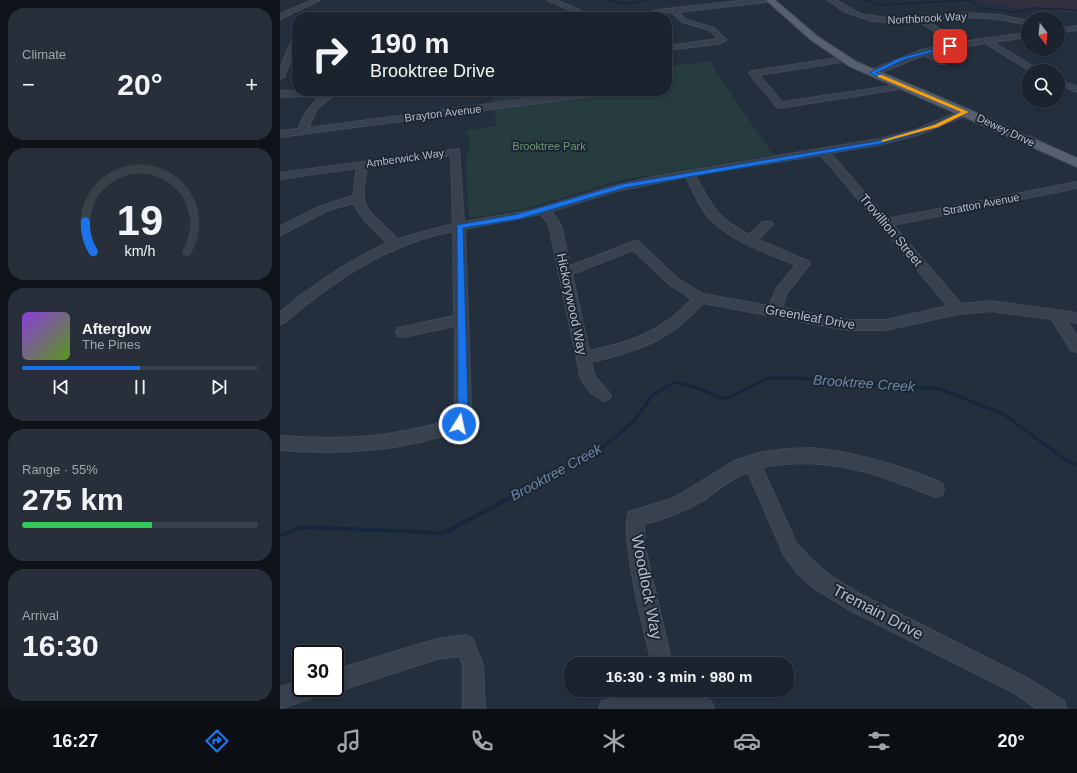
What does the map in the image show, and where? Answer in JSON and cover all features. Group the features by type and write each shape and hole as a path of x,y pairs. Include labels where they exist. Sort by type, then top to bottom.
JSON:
{"main road":[{"name":"Dewey Drive","path":"770,0 814,38 844,59 872,73 966,112 1077,163"}],"street":[{"path":"283,16 317,0"},
{"path":"550,0 580,12"},
{"path":"662,12 766,0"},
{"name":"Northbrook Way","path":"831,0 847,12 871,19 896,21 959,15 1021,22"},
{"path":"672,47 718,42 722,40 712,29 684,21 673,10"},
{"path":"920,19 959,44"},
{"path":"1065,30 1077,28"},
{"path":"872,73 924,52 959,44 1021,36"},
{"path":"987,41 1025,64"},
{"path":"280,77 292,49"},
{"path":"924,52 944,62"},
{"path":"844,59 754,74 780,106 905,86"},
{"path":"1065,81 1077,79"},
{"path":"1065,84 1077,90"},
{"path":"280,94 292,93"},
{"path":"302,131 312,107 325,96"},
{"name":"Brayton Avenue","path":"280,134 575,96"},
{"path":"280,319 332,277 370,255 394,244 436,231 544,210 623,186 824,152 900,137 936,126 966,112"},
{"name":"Amberwick Way","path":"280,176 456,151 459,227"},
{"name":"Trovillion Street","path":"824,152 958,309"},
{"path":"363,164 358,198 363,212 385,232 394,244"},
{"path":"688,174 710,211 733,231 804,264 782,291 775,311"},
{"name":"Stratton Avenue","path":"885,223 1077,185"},
{"path":"280,231 325,208 358,198"},
{"name":"Hickorywood Way","path":"544,210 555,226 586,373 591,385 604,395"},
{"path":"751,240 768,224"},
{"path":"280,443 310,446 362,445 428,435 459,424 463,407 459,227"},
{"name":"Greenleaf Drive","path":"565,272 635,245 674,282 700,298 847,325 886,325 958,309 991,306 1077,318"},
{"path":"583,358 622,349 650,338 684,316 700,298"},
{"path":"1056,316 1077,347"},
{"path":"403,332 461,320"},
{"name":"Woodlock Way","path":"660,657 636,547 635,518 664,511 680,504 734,470 752,463 775,457 816,455 859,462 913,478 936,489"},
{"name":"Tremain Drive","path":"752,463 790,549 805,567 822,582 849,599 1020,685 1056,709"},
{"path":"344,678 437,649 465,645 473,665 474,709"},
{"path":"280,698 292,694"},
{"path":"610,709 650,697"},
{"path":"676,697 703,709"}],"shaded area":[{"path":"973,0 1077,0 1077,13 1017,8"}],"green space":[{"name":"Brooktree Park","path":"709,61 773,155 621,180 524,209 469,218 466,158 470,149 467,130 497,126 492,96 672,96 672,66"}],"waterway":[{"path":"608,0 626,4 645,0"},
{"path":"866,0 881,5 969,0 980,8 1014,12 1033,8 1077,10"},
{"name":"Brooktree Creek","path":"521,492 601,449 633,422 652,396 674,382 691,386 725,399 769,378 799,378 940,389 1003,414 1066,460 1077,465"},
{"name":"Brooktree Creek","path":"280,536 301,527 444,533 523,491"}],"slow traffic":[{"path":"880,76 966,112 936,126 884,141"}],"route":[{"path":"459,424 463,407 459,227 544,210 623,186 879,142 936,126 966,112 872,73 902,59 950,46"}]}
